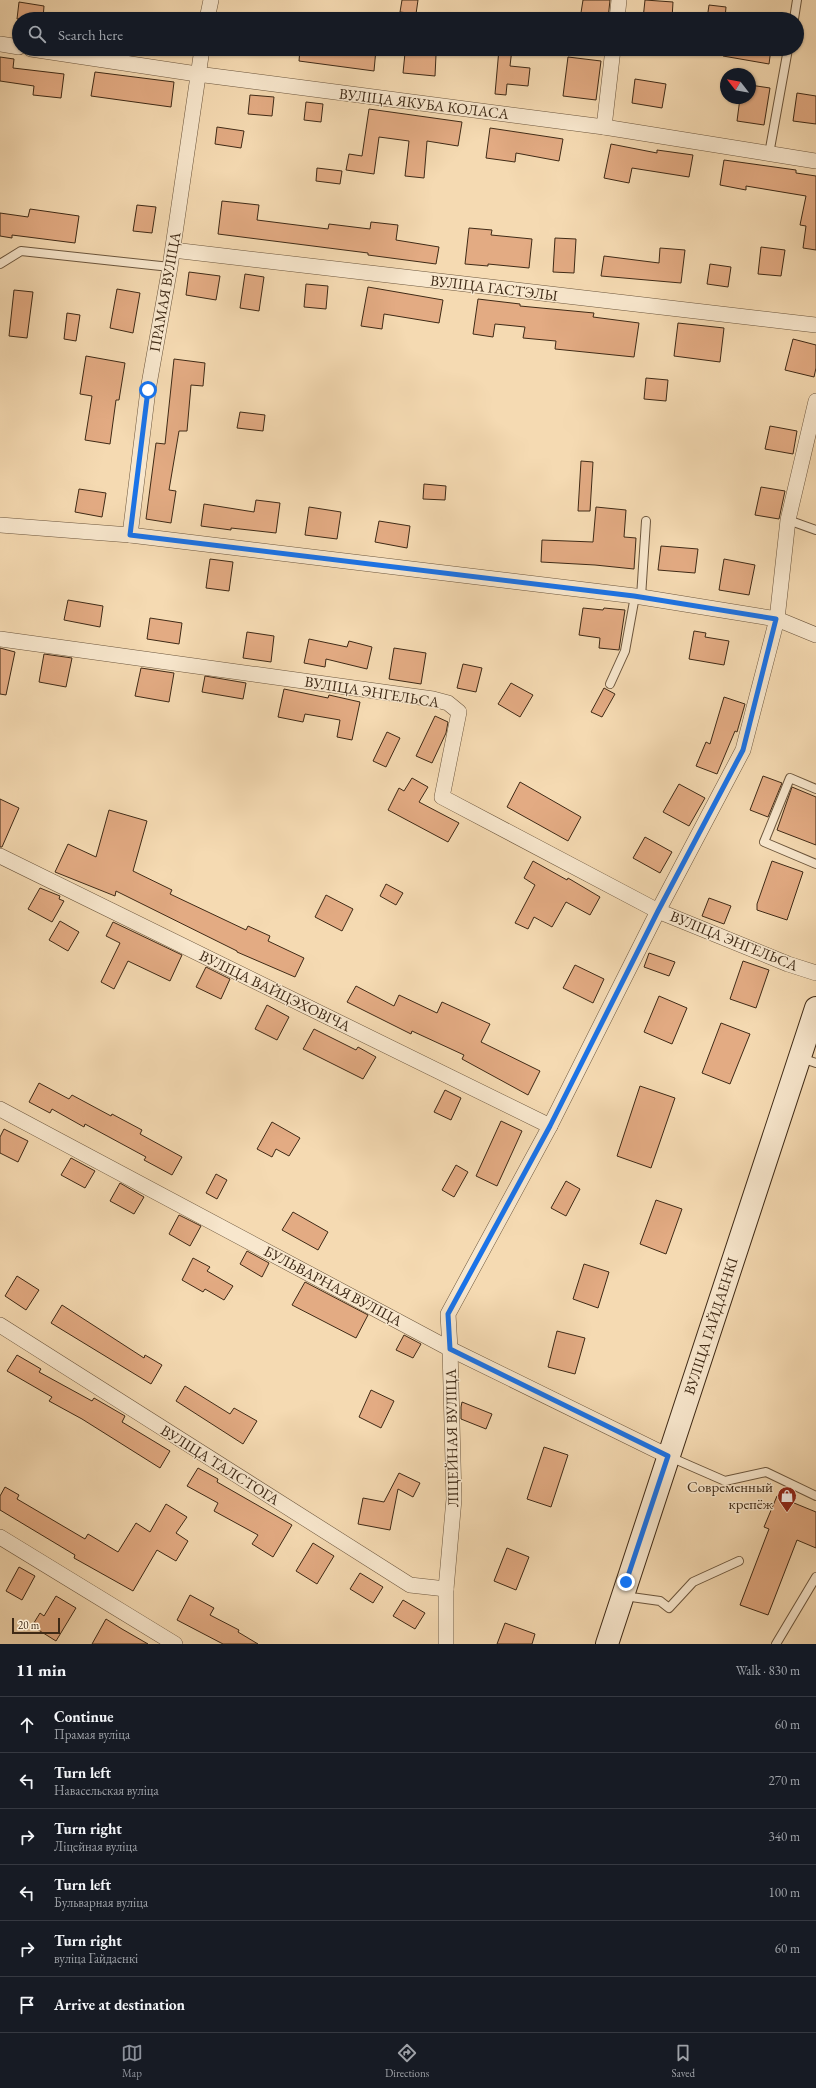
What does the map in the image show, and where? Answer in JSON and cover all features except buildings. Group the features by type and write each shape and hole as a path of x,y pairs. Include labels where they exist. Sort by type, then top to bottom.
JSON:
{"street":[{"path":"208,12 211,0"},
{"path":"618,12 619,0"},
{"path":"0,44 12,46"},
{"name":"ВУЛІЦА ЯКУБА КОЛАСА","path":"77,56 197,74 604,127 816,161"},
{"name":"ПРАМАЯ ВУЛІЦА","path":"130,535 148,390 173,250 201,56"},
{"path":"604,127 612,56"},
{"name":"ВУЛІЦА ГАСТЭЛЫ","path":"173,250 816,325"},
{"name":"ЛІЦЕЙНАЯ ВУЛІЦА","path":"446,1644 446,1589 454,1499 448,1314 550,1126 658,911 743,750 776,619 788,520 816,401"},
{"path":"0,525 130,535 638,597 776,619 816,635"},
{"name":"ВУЛІЦА ЭНГЕЛЬСА","path":"0,639 433,700 448,704 459,712 442,797 658,911 788,964 816,973"},
{"name":"ВУЛІЦА ВАЙЦЭХОВІЧА","path":"0,856 550,1126"},
{"name":"ВУЛІЦА ГАЙДАЕНКІ","path":"606,1644 668,1456 808,1061 816,1008"},
{"name":"БУЛЬВАРНАЯ ВУЛІЦА","path":"0,1109 450,1349 668,1456"},
{"name":"ВУЛІЦА ТАЛСТОГА","path":"0,1325 410,1585 446,1589"},
{"path":"0,1537 175,1644"}],"lane":[{"path":"795,12 797,0"},
{"path":"769,154 787,56"},
{"path":"0,264 22,251 170,267"},
{"path":"788,520 816,530"},
{"path":"610,684 625,651 638,597 646,521"},
{"path":"816,789 790,778 764,842 816,864"},
{"path":"668,1456 725,1480 766,1472 816,1496"},
{"path":"621,1596 660,1601 668,1608 692,1582 739,1561"},
{"path":"776,1644 816,1577"}],"place":[{"name":"Современный крепёж","path":"787,1513"}],"route":[{"path":"148,390 130,535 634,596 776,619 743,750 658,911 550,1126 448,1314 450,1349 668,1456 626,1582"}]}
